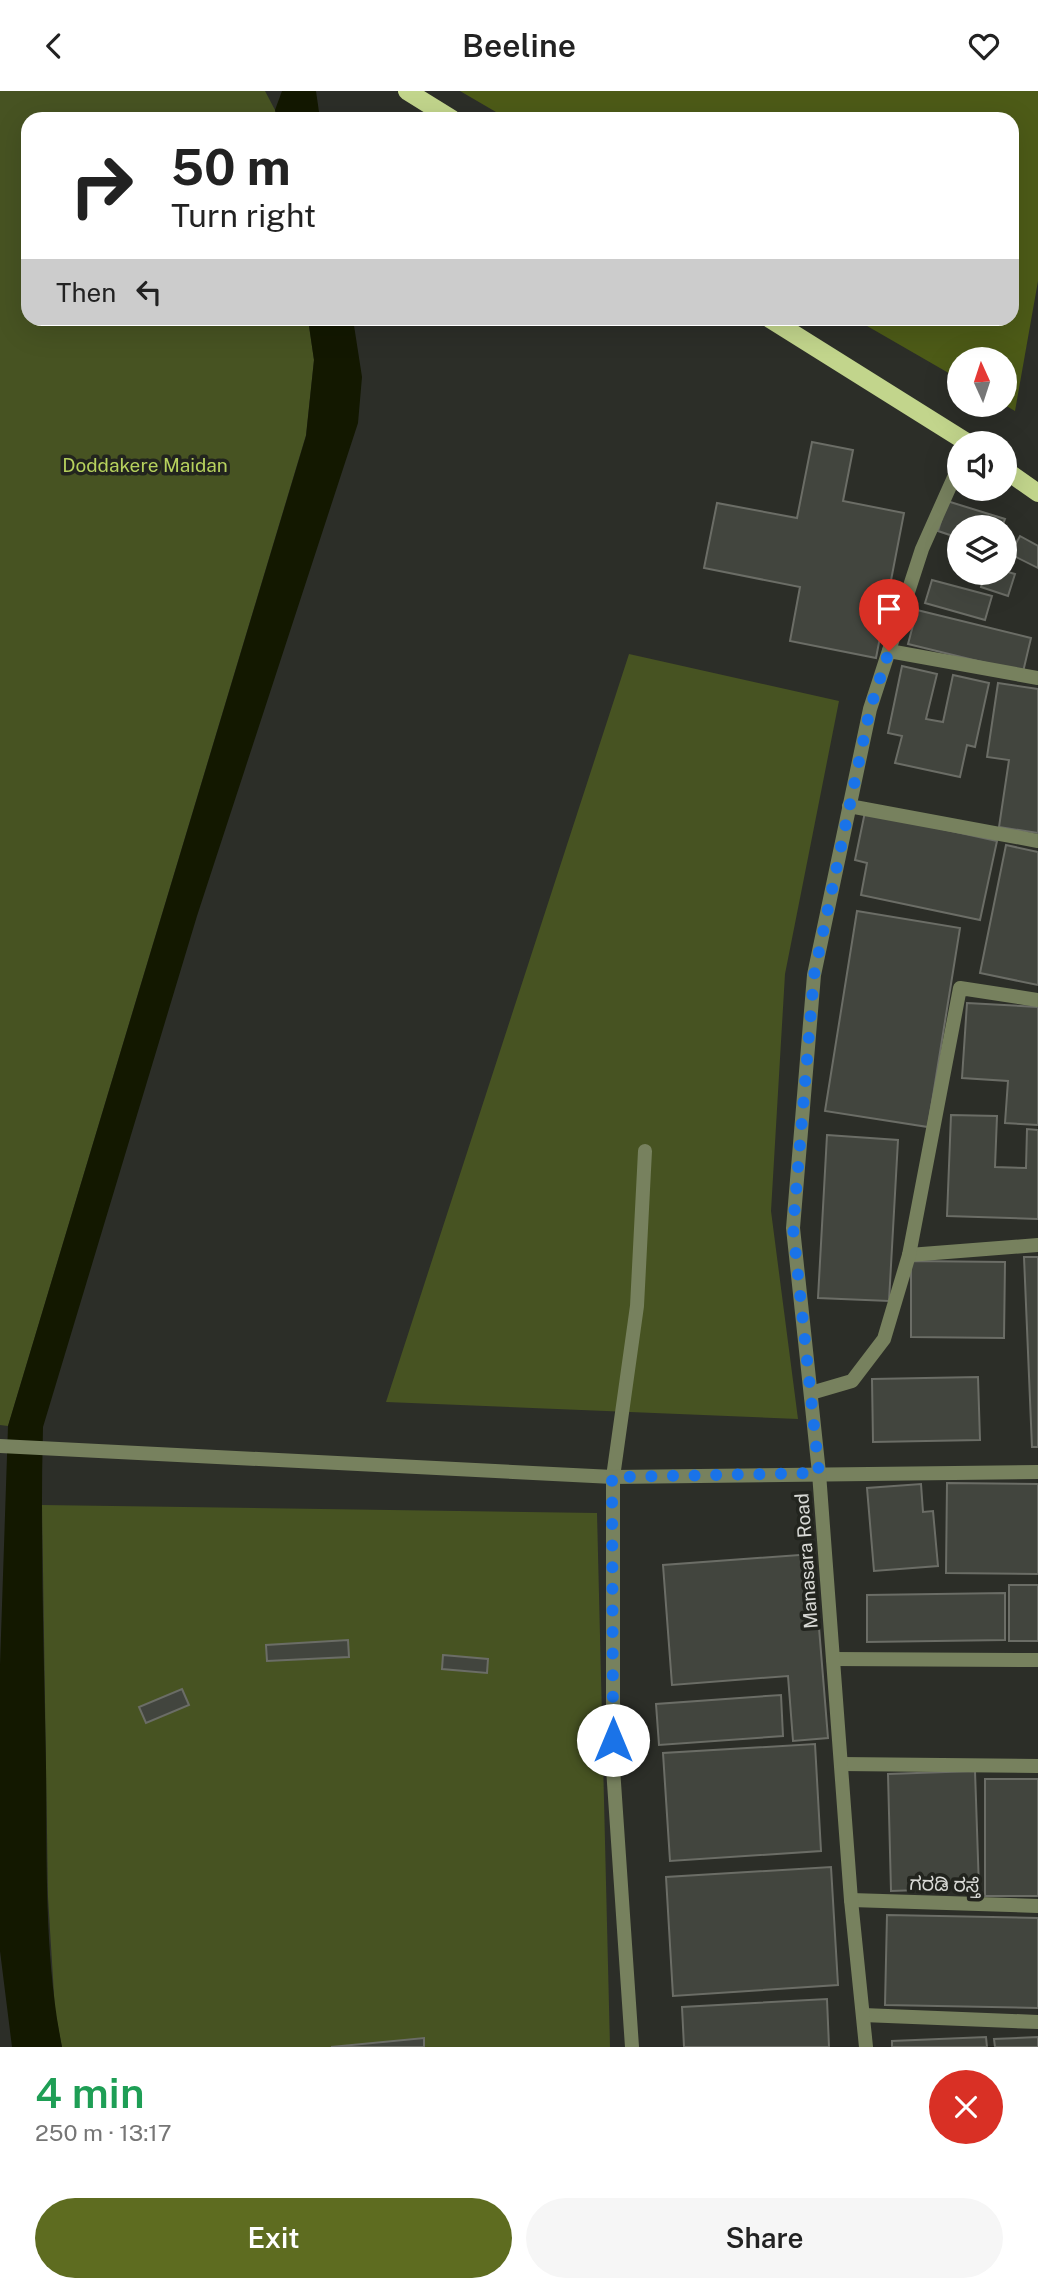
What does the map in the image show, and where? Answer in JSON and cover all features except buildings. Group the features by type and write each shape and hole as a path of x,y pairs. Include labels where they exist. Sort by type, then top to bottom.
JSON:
{"main road":[{"path":"407,91 441,112"},
{"path":"781,326 949,431"},
{"path":"1017,478 1038,493"}],"street":[{"name":"Manasara Road","path":"866,2047 851,1900 819,1473 793,1228 814,975 849,806 870,709 922,549 947,493"},
{"path":"889,651 1038,678"},
{"path":"849,806 1038,841"},
{"path":"811,1393 852,1381 884,1339 909,1255 960,988 1038,1000"},
{"path":"632,2047 613,1768 612,1477 637,1306 645,1151"},
{"path":"909,1255 1038,1245"},
{"path":"0,1446 612,1477 1038,1472"},
{"path":"833,1659 1038,1660"},
{"path":"841,1764 1038,1766"},
{"name":"ಗರಡಿ ರಸ್ತೆ","path":"851,1900 1038,1906"},
{"path":"863,2015 1038,2022"}],"green space":[{"name":"Doddakere Maidan","path":"0,91 265,91 275,112 21,112 21,326 309,326 314,360 306,435 8,1426 0,1425"},
{"path":"460,91 1038,91 1038,281 1017,400 1017,347 947,347 947,372 867,326 1019,326 1019,112 496,112"},
{"path":"629,654 839,701 785,974 771,1211 798,1419 386,1402"},
{"path":"42,1505 597,1513 610,2047 62,2047 55,2011 48,1897"}],"shaded area":[{"path":"282,91 316,91 319,112 275,110"},
{"path":"309,326 354,326 362,377 358,423 197,916 43,1427 42,1554 49,1942 62,2047 12,2047 0,1951 0,1665 8,1426 306,436 314,360"}],"route":[{"path":"613,1740 612,1477 819,1473 793,1228 814,975 870,709 889,651"}]}
